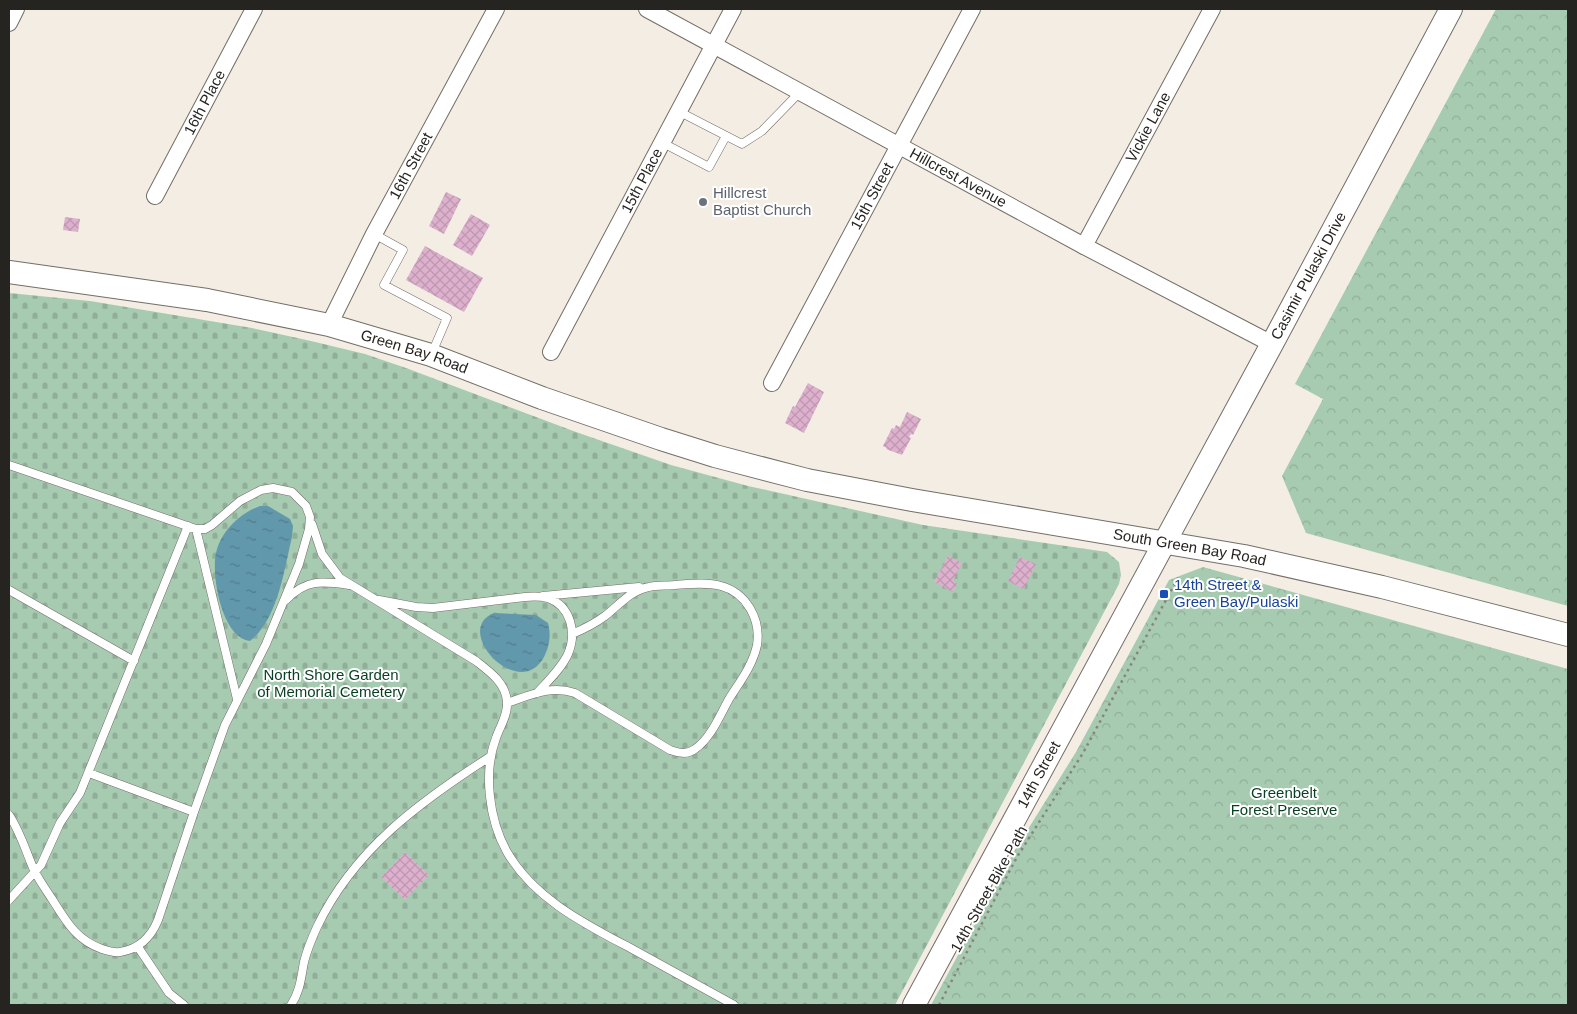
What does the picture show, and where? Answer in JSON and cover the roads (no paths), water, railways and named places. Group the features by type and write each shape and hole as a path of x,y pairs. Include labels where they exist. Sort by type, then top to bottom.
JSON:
{"main road":[{"name":"Casimir Pulaski Drive","path":"1164,542 1451,9"},
{"name":"Green Bay Road","path":"9,272 206,300 329,325 431,355 609,422 715,456 807,480"},
{"name":"South Green Bay Road","path":"807,480 964,510 1244,556 1382,587 1568,635"},
{"name":"14th Street","path":"914,1005 1164,542"}],"street":[{"path":"9,23 16,9"},
{"name":"16th Place","path":"155,196 254,9"},
{"name":"Hillcrest Avenue","path":"647,9 1084,246 1272,344"},
{"name":"15th Place","path":"551,352 733,9"},
{"name":"15th Street","path":"772,383 972,9"},
{"name":"Vickie Lane","path":"1084,246 1212,9"},
{"name":"16th Street","path":"329,325 490,11"}],"lane":[{"path":"678,111 742,144 762,131 800,92"},
{"path":"661,142 709,167 726,136"},
{"path":"374,234 403,250 384,285 447,318 431,355"},
{"path":"9,465 196,529 205,529 240,501 261,490 273,488 292,492 306,506 322,554 340,578 476,661 491,672 501,684 507,703 491,756 489,774 492,811 506,851 537,890 581,921 734,1005"},
{"path":"9,814 35,872 70,926 81,939 92,946 116,953 138,947 153,931 158,920 225,725 266,644 283,603 304,549 310,529 310,517"},
{"path":"9,900 35,872 45,858 60,823 80,793 188,526"},
{"path":"196,529 238,699"},
{"path":"283,603 303,585 329,582 350,585"},
{"path":"371,598 395,604 433,608 538,596 689,584 719,586 736,594 750,607 754,616 758,636 757,647 751,662 707,736 694,750 687,753 670,750 575,693 565,690 553,689 507,703"},
{"path":"572,634 593,624 637,590 650,587"},
{"path":"9,590 134,660"},
{"path":"536,693 554,676 568,654 572,634 572,626 564,610 549,599 538,596"},
{"path":"290,1005 300,987 309,944 343,882 371,848 400,821 459,777 491,756"},
{"path":"89,774 194,812"},
{"path":"138,947 169,993 184,1005"}],"water":[{"path":"260,506 268,506 290,519 293,526 283,579 273,607 260,632 250,641 240,637 232,629 226,618 217,590 215,563 216,553 227,530 245,513"},
{"path":"494,613 536,615 548,623 550,636 548,648 544,657 533,669 520,672 506,668 493,659 484,647 480,634 483,622"}],"place":[{"name":"Hillcrest Baptist Church","path":"703,202"},
{"name":"14th Street & Green Bay/Pulaski","path":"1164,594"}],"park label":[{"name":"North Shore Garden of Memorial Cemetery","path":"331,684"},
{"name":"Greenbelt Forest Preserve","path":"1284,802"}]}
